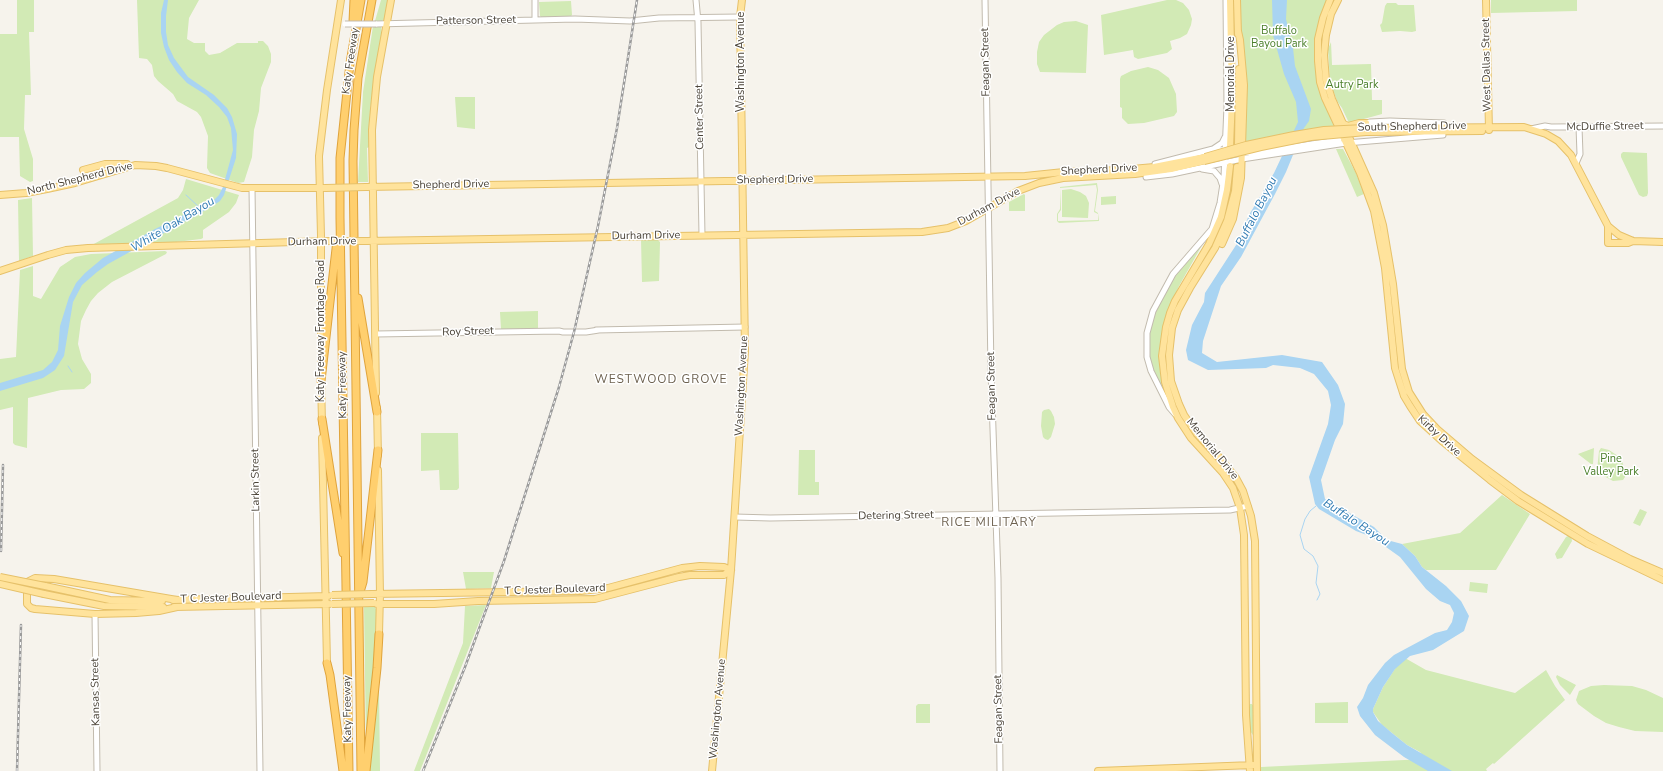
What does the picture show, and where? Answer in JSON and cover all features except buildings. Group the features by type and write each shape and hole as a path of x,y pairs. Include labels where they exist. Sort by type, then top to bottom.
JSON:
{"highway":[{"path":"354,0 354,37"},
{"name":"Katy Freeway","path":"349,771 340,158 346,97 354,37 361,0"},
{"name":"Katy Freeway","path":"361,771 354,259 354,130 358,78 372,0"},
{"path":"368,20 377,0"},
{"path":"321,381 340,218"},
{"path":"354,259 361,321 377,412"},
{"path":"322,419 347,580"},
{"path":"358,600 363,582 378,450"},
{"path":"366,771 379,634"},
{"path":"327,663 330,675 343,771"}],"main road":[{"name":"Katy Freeway Frontage Road","path":"327,663 328,604 325,596 320,334 323,241 322,190 318,174 321,134 341,0"},
{"path":"379,634 377,604 378,450 373,107 391,0"},
{"name":"Washington Avenue","path":"712,771 731,570 745,351 740,17 742,0"},
{"name":"Memorial Drive","path":"1228,148 1232,80 1230,0"},
{"name":"Memorial Drive","path":"1237,0 1239,105 1238,146"},
{"path":"1330,0 1323,18 1318,39 1319,72 1325,98 1347,139"},
{"path":"1338,0 1330,19 1326,35 1324,61 1329,90 1344,124 1347,139"},
{"name":"West Dallas Street","path":"1486,0 1488,129"},
{"path":"1190,288 1214,258 1227,234 1237,205 1242,156 1244,85 1238,32"},
{"path":"1444,122 1473,127"},
{"path":"1344,124 1348,126 1359,123 1365,127"},
{"name":"South Shepherd Drive","path":"1365,127 1463,131 1488,129"},
{"name":"South Shepherd Drive","path":"1294,137 1325,134 1365,127 1473,127 1524,130 1530,128 1546,134 1566,147 1576,163 1608,226 1619,235 1633,241 1663,242"},
{"path":"1443,135 1463,131"},
{"name":"Shepherd Drive","path":"1029,186 1049,180 1063,178 1105,177 1135,172 1204,159 1294,137"},
{"name":"Kirby Drive","path":"1347,139 1374,193 1383,225 1391,267 1400,358 1404,382 1430,426 1490,480 1544,518 1588,544 1663,580"},
{"path":"83,170 105,164 135,165"},
{"path":"1135,172 1155,164"},
{"name":"Memorial Drive","path":"1228,164 1228,190 1221,217 1209,244 1188,278 1170,313 1163,342 1162,356 1165,382 1172,407 1191,438 1215,462 1228,479 1240,508 1244,535 1246,715 1251,769"},
{"name":"North Shepherd Drive","path":"0,195 26,193 75,183 135,165 156,166 242,188 252,188"},
{"name":"Memorial Drive","path":"1237,167 1235,191 1227,221 1215,248 1178,310 1172,328 1169,355 1173,387 1179,404 1190,425 1229,469 1240,484 1248,506 1255,541 1257,768"},
{"path":"1105,177 1109,170"},
{"name":"Shepherd Drive","path":"252,188 322,190 366,187 618,182 1034,176 1064,172 1109,170 1135,172"},
{"path":"1135,172 1146,177"},
{"name":"Durham Drive","path":"0,271 66,250 88,248 323,241 922,232 955,226 988,210 1016,192 1029,186"},
{"path":"1608,226 1608,243 1628,243 1633,241"},
{"path":"1188,278 1212,228"},
{"name":"Kirby Drive","path":"1430,426 1483,467 1548,513 1606,546 1663,573"},
{"name":"T C Jester Boulevard","path":"0,577 110,600 177,603 233,606 581,600 604,597 679,577 724,575 731,570 724,566 678,569 608,588 581,591 258,597 177,603 104,606 0,584"},
{"path":"678,569 679,577"},
{"path":"35,578 54,579 177,603 159,611 136,613 95,614 35,609 29,607 27,602 28,582 35,578"},
{"path":"581,591 581,600"},
{"path":"540,592 540,601"},
{"path":"231,598 233,606"},
{"path":"1098,771 1257,768"}],"street":[{"path":"535,0 535,20"},
{"name":"Center Street","path":"696,0 702,235"},
{"name":"Feagan Street","path":"985,0 987,177 996,514 1000,771"},
{"path":"1226,0 1228,164"},
{"name":"Patterson Street","path":"337,25 740,17"},
{"path":"1347,139 1365,127 1390,121 1444,122"},
{"name":"McDuffie Street","path":"1530,128 1538,126 1663,126"},
{"path":"1576,163 1580,154 1579,127"},
{"path":"1213,149 1222,143 1227,130"},
{"path":"1146,177 1228,164 1242,156 1318,145 1347,139 1443,135"},
{"path":"1228,148 1230,157 1235,160"},
{"path":"1155,164 1213,149 1228,148 1242,156"},
{"name":"Memorial Drive","path":"1178,418 1169,407 1150,371 1146,348 1149,323 1173,274 1212,228 1223,189 1228,164"},
{"path":"1195,169 1214,171 1220,178 1223,189"},
{"name":"Larkin Street","path":"252,188 260,771"},
{"name":"Roy Street","path":"376,334 745,327"},
{"name":"Detering Street","path":"735,516 770,518 1230,510 1248,506"},
{"name":"Kansas Street","path":"95,614 98,771"}],"green space":[{"path":"17,0 34,0 34,32 29,32 31,95 25,95 24,129 33,159 33,181 30,182 20,176 19,137 0,137 0,34 17,34"},
{"path":"137,0 199,0 189,18 187,39 194,43 205,43 205,51 209,55 220,53 237,43 258,43 258,41 263,41 268,46 271,54 271,62 261,88 259,111 254,130 252,157 244,182 238,183 210,173 207,168 208,136 201,117 197,112 177,101 173,94 154,76 152,65 147,59 139,58"},
{"path":"381,0 389,0 386,18 382,21 375,21"},
{"path":"1167,0 1176,0 1183,3 1189,10 1192,19 1187,34 1170,41 1172,49 1167,53 1138,59 1134,57 1133,50 1104,55 1101,15"},
{"name":"Buffalo Bayou Park","path":"1239,0 1327,0 1316,38 1315,62 1324,102 1334,126 1281,134 1244,143 1247,85 1244,48 1239,25"},
{"path":"1491,0 1577,0 1577,11 1491,13"},
{"path":"571,1 572,15 570,17 540,16 539,2"},
{"path":"1387,3 1396,3 1398,5 1414,5 1416,31 1382,32 1380,25 1382,23 1385,6"},
{"path":"1076,21 1088,25 1086,73 1040,72 1037,64 1039,42 1044,35 1057,25 1064,22"},
{"path":"373,26 381,26 382,35 370,110 369,147 367,148 368,182 358,182 363,92"},
{"name":"Autry Park","path":"1331,42 1332,65 1371,64 1372,100 1382,100 1382,114 1349,123 1337,101 1330,82 1328,49"},
{"path":"1148,67 1158,70 1169,78 1176,94 1177,112 1174,116 1144,123 1128,124 1122,118 1122,108 1120,107 1121,76 1131,71"},
{"path":"455,97 475,97 475,129 457,127"},
{"path":"1336,149 1343,149 1356,173 1364,194 1357,197"},
{"path":"1623,152 1647,153 1647,196 1643,197 1639,195 1621,157"},
{"path":"186,179 239,195 236,203 229,212 203,230 203,238 176,242 92,245 178,198 183,190"},
{"path":"1097,183 1098,190 1095,211 1098,213 1099,221 1059,223 1057,221 1057,214 1060,209 1060,188","holes":["1096,185 1097,190 1094,212 1098,214 1098,220 1058,221 1058,214 1061,210 1060,188"]},
{"path":"1071,189 1086,196 1089,203 1088,218 1062,217 1062,190"},
{"path":"1024,194 1025,211 1009,211 1009,202"},
{"path":"1116,196 1116,204 1101,205 1101,197"},
{"path":"32,198 33,256 19,261 18,200"},
{"path":"641,239 657,239 660,242 659,281 642,282"},
{"path":"1205,240 1179,286 1168,311 1163,385 1168,403 1149,358 1149,333 1152,318 1176,273"},
{"path":"167,252 166,254 112,282 98,293 91,301 81,321 78,344 82,359 91,374 91,383 84,389 61,390 28,398 27,448 15,445 13,443 13,407 0,410 0,359 16,357 20,270 33,266 33,296 41,299 60,267 75,257 91,254"},
{"path":"538,311 538,330 501,329 500,312"},
{"path":"1049,409 1054,417 1055,424 1051,437 1048,440 1043,437 1041,426 1042,412"},
{"path":"421,433 458,433 459,488 457,490 440,490 439,470 421,471"},
{"path":"1594,448 1593,464 1578,454"},
{"name":"Pine Valley Park","path":"1601,448 1609,450 1621,458 1625,470 1625,477 1623,480 1613,481 1598,473 1599,451"},
{"path":"799,450 815,450 815,482 819,482 819,495 798,495"},
{"path":"1502,495 1530,514 1496,570 1426,570 1422,567 1415,556 1402,544 1460,533"},
{"path":"1640,509 1647,512 1640,526 1633,523"},
{"path":"1568,536 1571,536 1572,541 1562,558 1557,559 1555,554"},
{"path":"463,572 494,572 491,588 466,589"},
{"path":"1470,582 1488,584 1487,593 1469,591"},
{"path":"486,605 420,771 414,771 463,643 465,606"},
{"path":"364,607 375,607 376,609 376,641 366,743"},
{"path":"1405,658 1426,670 1515,693 1546,670 1565,700 1494,764 1493,763 1486,769 1487,771 1261,771 1261,767 1425,759 1420,752 1407,745 1382,725 1373,712 1383,687 1398,664"},
{"path":"1557,675 1576,685 1570,695 1560,685 1556,677"},
{"path":"1591,686 1632,686 1646,690 1663,698 1663,732 1635,731 1606,723 1578,704 1576,700 1579,691"},
{"path":"376,688 379,688 380,771 369,771"},
{"path":"1348,702 1348,723 1315,723 1315,703"},
{"path":"918,704 930,704 930,723 916,723 916,706"},
{"path":"1250,704 1254,707 1253,735 1250,731 1248,711"}],"water":[{"name":"White Oak Bayou","path":"164,0 168,0 166,32 168,45 174,58 188,77 214,95 227,108 232,117 237,134 236,158 224,195 220,201 211,207 108,264 82,285 73,302 64,356 55,370 43,378 0,391 0,383 43,370 52,362 58,350 60,326 69,297 76,283 85,273 103,258 155,229 214,200 219,195 223,187 233,150 231,128 227,117 219,107 206,95 187,83 169,60 161,33 161,13"},
{"name":"Buffalo Bayou","path":"1272,0 1287,0 1286,19 1293,48 1295,66 1311,109 1309,121 1304,128 1286,172 1275,194 1241,257 1221,286 1203,341 1202,353 1217,362 1282,355 1322,362 1338,385 1345,404 1343,424 1335,440 1321,480 1325,499 1374,527 1387,540 1402,544 1415,556 1422,567 1446,586 1461,601 1469,616 1464,631 1433,650 1410,656 1395,669 1383,687 1373,709 1378,721 1407,745 1452,771 1428,771 1404,757 1375,735 1360,716 1357,707 1363,698 1368,685 1385,663 1394,655 1435,633 1447,630 1452,622 1454,613 1450,605 1440,601 1426,589 1400,557 1372,537 1356,531 1319,509 1315,504 1309,477 1328,424 1331,405 1328,391 1314,374 1300,368 1273,365 1266,368 1208,370 1188,360 1186,350 1192,325 1204,302 1205,293 1238,242 1249,215 1274,173 1298,122 1296,102 1284,74 1273,35"}],"waterway":[{"name":"White Oak Bayou","path":"186,195 199,207"},
{"path":"68,366 72,372"},
{"name":"Buffalo Bayou","path":"1316,506 1310,511 1305,519 1300,535 1304,549 1313,556 1318,566 1316,583 1320,594 1317,600"}],"railway":[{"path":"423,771 465,667 504,561 559,387 574,332 598,226 617,128 637,0"},
{"path":"1,551 3,465"},
{"path":"17,771 21,625"}],"district":[{"name":"WESTWOOD GROVE","path":"661,380"},
{"name":"RICE MILITARY","path":"989,523"}]}
